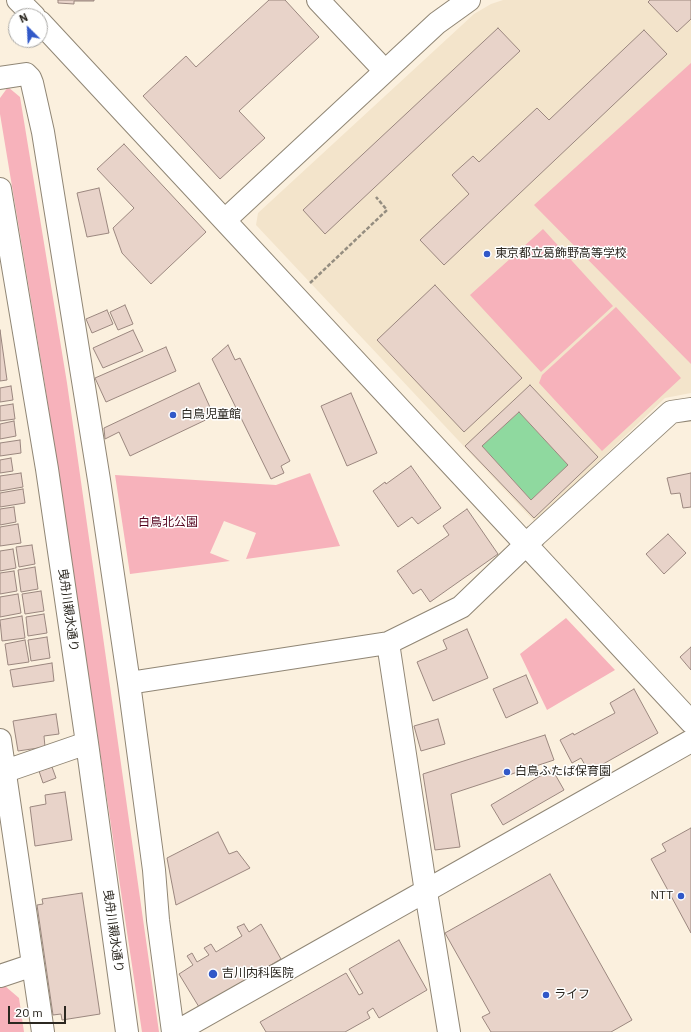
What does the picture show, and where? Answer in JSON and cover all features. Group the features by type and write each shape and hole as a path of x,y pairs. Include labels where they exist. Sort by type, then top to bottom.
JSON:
{"street":[{"path":"18,0 26,8"},
{"path":"318,0 385,71"},
{"path":"225,220 437,23 469,0"},
{"path":"48,31 691,722"},
{"path":"0,78 26,74 30,78 43,132 129,682 154,870 158,920 173,1032"},
{"name":"曳舟川親水通り","path":"0,189 7,270 47,469 127,1032"},
{"path":"129,682 388,643 460,607 671,412 691,409"},
{"path":"388,643 449,1032"},
{"path":"0,740 2,772 43,1032"},
{"path":"176,1032 691,741"},
{"path":"2,772 87,743"},
{"path":"0,976 33,965"}],"path":[{"path":"307,285 387,210 376,197"}],"shaded area":[{"name":"東京都立葛飾野高等学校","path":"503,0 691,0 691,393 665,398 535,522 256,225 258,213 474,14 491,4"},
{"path":"519,412 568,465 531,500 482,446"}],"green space":[{"path":"691,63 691,364 534,205"},
{"path":"8,87 20,97 67,383 159,1032 142,1032 45,385 0,114 0,98"},
{"path":"543,229 613,306 541,372 470,295"},
{"path":"616,307 681,378 602,451 539,383 542,375"},
{"name":"白鳥北公園","path":"310,473 340,546 246,559 256,533 224,521 210,553 230,561 130,574 115,475 276,485"},
{"path":"566,618 615,670 547,710 520,654"},
{"path":"5,986 19,998 24,1032 0,1032 0,988"}],"building":[{"path":"58,0 94,1 74,1 74,4 58,3"},
{"path":"269,0 285,0 319,37 239,111 265,138 220,179 143,96 186,56 196,67"},
{"path":"650,0 691,0 691,19 677,32 648,2"},
{"path":"498,28 520,51 325,234 303,210"},
{"path":"644,30 667,54 444,265 420,240 469,194 452,175 473,156 479,162 537,108 549,120"},
{"path":"124,144 206,232 151,284 122,253 113,228 134,208 97,169"},
{"path":"99,188 109,233 87,237 77,193"},
{"path":"435,285 522,378 464,432 377,340"},
{"path":"125,305 133,324 118,330 110,312"},
{"path":"107,310 113,324 92,333 86,319"},
{"path":"0,330 7,380 0,381"},
{"path":"133,330 143,351 103,368 93,348"},
{"path":"228,345 235,360 240,358 290,461 281,466 284,473 271,479 212,359"},
{"path":"166,347 176,371 106,402 95,378"},
{"path":"199,383 214,416 130,456 119,432 105,439 104,428"},
{"path":"530,385 598,457 534,518 465,446","holes":["519,412 568,465 531,500 482,446"]},
{"path":"11,386 13,400 0,402 0,388"},
{"path":"351,393 377,453 347,466 321,406"},
{"path":"13,404 15,419 0,421 0,406"},
{"path":"14,421 16,436 0,439 0,424"},
{"path":"20,440 21,453 0,456 0,443"},
{"path":"11,458 13,471 0,473 0,460"},
{"path":"411,466 441,508 418,524 412,517 398,527 373,491 385,482 386,484"},
{"path":"21,473 23,487 0,491 0,476"},
{"path":"691,473 691,507 683,508 680,493 671,494 667,478"},
{"path":"23,489 25,503 0,507 0,493"},
{"path":"14,507 16,522 0,525 0,509"},
{"path":"467,509 498,554 430,602 421,589 413,594 397,571 449,535 443,526"},
{"path":"18,524 21,543 0,546 0,527"},
{"path":"668,534 686,553 664,574 646,554"},
{"path":"32,545 35,564 19,567 16,547"},
{"path":"13,549 16,568 0,571 0,551"},
{"path":"35,567 38,589 21,592 18,570"},
{"path":"14,571 17,591 0,594 0,573"},
{"path":"41,591 44,611 25,614 22,594"},
{"path":"18,594 21,613 0,617 0,597"},
{"path":"44,614 47,633 28,636 26,617"},
{"path":"22,616 25,638 2,641 0,620"},
{"path":"467,629 488,678 433,701 417,662 447,649 443,640"},
{"path":"47,637 50,658 31,661 28,640"},
{"path":"25,640 29,662 8,665 5,644"},
{"path":"691,647 691,670 680,657"},
{"path":"52,663 54,681 13,687 10,670"},
{"path":"526,675 538,703 506,718 493,689"},
{"path":"634,689 658,733 589,772 581,758 572,763 560,740 573,733 574,735 615,713 610,703"},
{"path":"56,714 59,734 44,736 45,747 18,751 13,721"},
{"path":"438,719 445,744 421,751 414,726"},
{"path":"545,735 554,760 451,794 460,847 435,850 423,774"},
{"path":"52,767 56,778 43,783 39,771"},
{"path":"552,769 564,790 503,825 491,805"},
{"path":"65,792 72,840 35,846 30,807 46,804 45,795"},
{"name":"NTT","path":"691,828 691,933 651,859 666,851 662,844"},
{"path":"218,832 229,854 237,851 250,868 176,905 167,858"},
{"path":"550,874 632,1020 611,1032 491,1032 482,1017 490,1013 445,933"},
{"path":"82,893 100,1014 62,1020 61,1014 53,1015 37,905 43,904 42,899"},
{"path":"244,924 249,932 261,924 281,959 199,1007 179,974 193,965 187,956 192,953 197,962 209,955 204,948 211,944 216,952 242,936 237,927"},
{"path":"399,940 427,990 379,1018 373,1008 367,1012 370,1018 345,1032 266,1032 260,1022 346,973 359,995 363,993 349,969"}],"place":[{"name":"東京都立葛飾野高等学校","path":"487,254"},
{"name":"白鳥児童館","path":"173,415"},
{"name":"白鳥ふたば保育園","path":"507,772"},
{"name":"NTT","path":"681,896"},
{"name":"吉川内科医院","path":"213,974"},
{"name":"ライフ","path":"546,995"}]}
